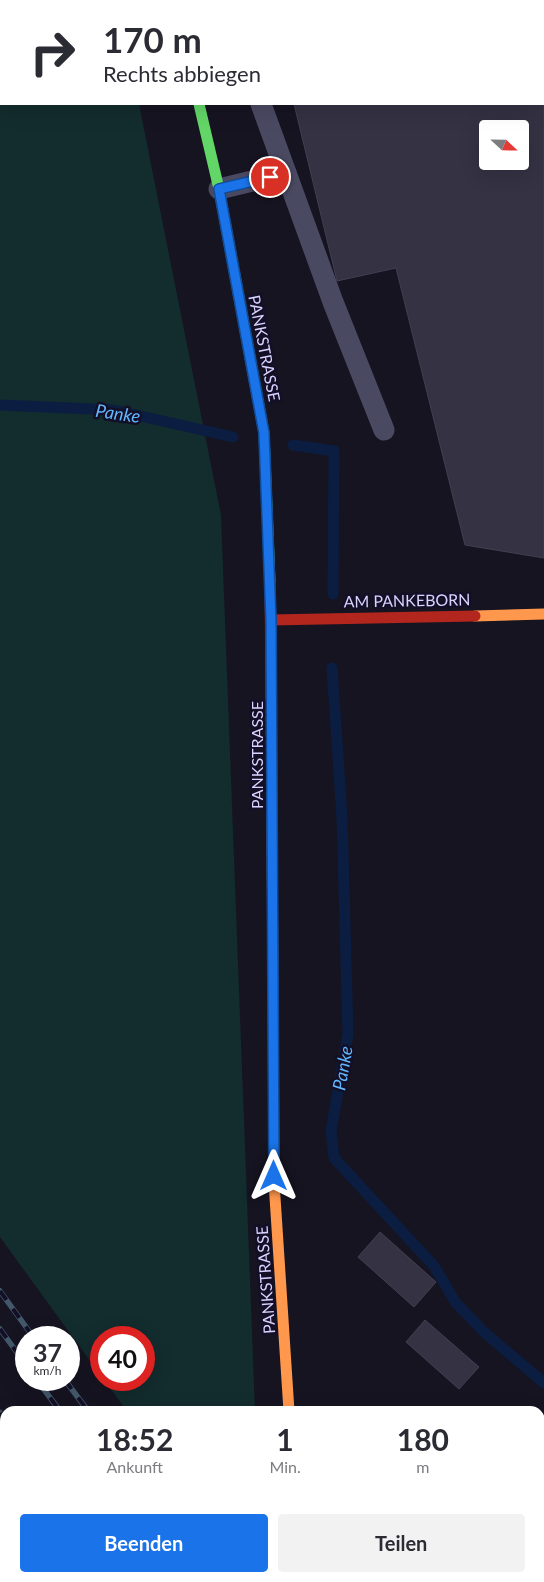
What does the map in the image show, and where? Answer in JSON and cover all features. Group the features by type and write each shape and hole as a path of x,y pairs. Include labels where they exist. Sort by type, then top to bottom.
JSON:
{"street":[{"name":"PANKSTRASSE","path":"199,105 219,189 264,433 271,620 274,1176 289,1406"},
{"name":"AM PANKEBORN","path":"271,620 544,614"}],"lane":[{"path":"261,105 333,302 384,430"},
{"path":"219,189 286,173"}],"green space":[{"path":"0,105 139,105 221,515 255,1406 123,1406 112,1391 155,1391 155,1326 90,1326 90,1361 80,1347 80,1326 65,1326 0,1237"}],"building":[{"path":"294,105 544,105 544,558 465,545 396,268 337,281"},
{"path":"380,1232 436,1282 414,1307 358,1257"},
{"path":"425,1320 479,1367 459,1389 406,1342"}],"waterway":[{"name":"Panke","path":"0,405 114,410 233,437"},
{"name":"Panke","path":"293,445 334,451 333,594"},
{"name":"Panke","path":"332,668 342,817 348,1034 331,1131 334,1158 434,1266 456,1303 484,1332 544,1383"}],"railway":[{"path":"0,1291 25,1326"},
{"path":"0,1329 15,1350"},
{"path":"45,1391 56,1406"},
{"path":"73,1391 84,1406"}],"traffic: fast":[{"path":"199,105 219,189 264,433 270,581"}],"traffic: slow":[{"path":"475,616 544,614"},
{"path":"272,815 273,1000"},
{"path":"274,1182 289,1406"}],"traffic: jam":[{"path":"270,581 272,815"},
{"path":"271,620 475,616"},
{"path":"273,1000 274,1182"}],"route":[{"path":"270,177 219,189 264,433 271,620 274,1176"}]}
